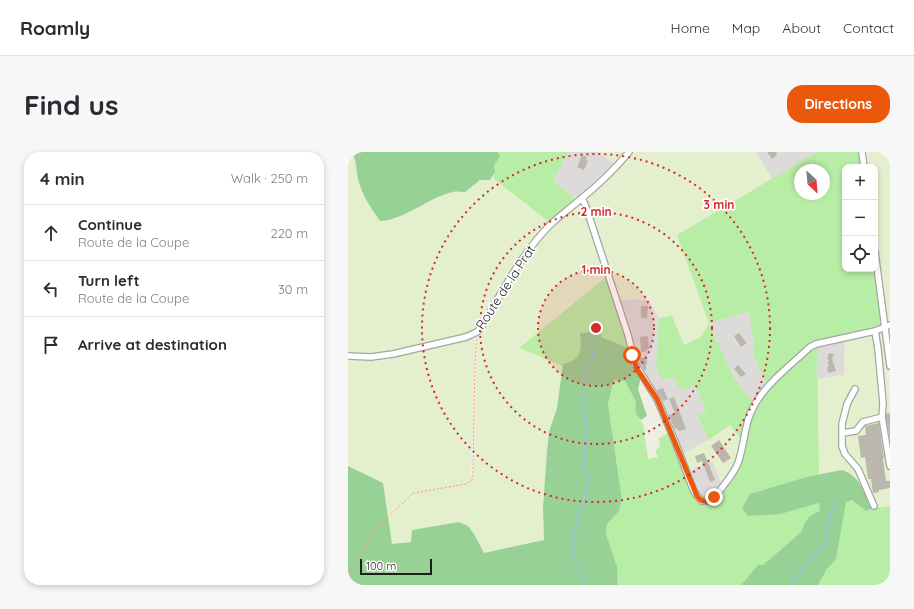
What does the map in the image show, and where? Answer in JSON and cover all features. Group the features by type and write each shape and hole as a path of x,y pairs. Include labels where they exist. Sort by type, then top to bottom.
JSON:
{"street":[{"name":"Route de la Prat","path":"348,356 371,357 393,354 466,337 477,332 528,250 553,222 610,173 629,152"},
{"path":"862,152 864,164"},
{"path":"582,198 625,328 635,364 657,399 693,489 702,501 708,502 714,497 736,467 743,447 751,411 763,392 773,382 810,347 816,344 875,331 887,326"},
{"path":"878,270 887,326 890,366"},
{"path":"875,331 883,402 882,417 890,466"},
{"path":"855,389 844,415 842,424 843,451 858,469 874,506"},
{"path":"842,433 856,431 863,422 882,417"}],"path":[{"path":"348,573 354,566 374,532 413,493 466,484 472,481 477,332"}],"shaded area":[{"path":"569,152 598,152 614,163 576,199 553,181"},
{"path":"756,152 817,152 797,164 794,164 794,166 772,179"},
{"path":"620,300 649,300 659,318 656,367 662,380 674,378 692,386 697,390 706,411 696,416 709,440 681,455 671,429 639,370"},
{"path":"748,312 754,340 753,353 766,384 753,402 734,378 709,323"},
{"path":"845,339 844,375 818,379 817,345"},
{"path":"712,461 722,483 712,496 702,499 688,471"}],"green space":[{"path":"348,152 352,152 354,155 357,168 357,177 391,220 454,191 465,192 480,180 490,180 493,178 549,222 526,249 481,323 471,333 401,350 370,354 348,353"},
{"path":"352,152 498,152 500,157 494,165 495,172 490,180 480,180 465,192 454,192 443,195 408,213 380,221 364,196 358,179 355,159"},
{"path":"498,152 569,152 553,181 576,199 549,222 493,178 495,172 494,165 500,157"},
{"path":"598,152 624,152 614,163"},
{"path":"636,152 756,152 772,179 677,235 709,323 701,337 684,345 672,317 659,318 649,300 620,300 587,199"},
{"path":"817,152 860,152 862,164 842,164 842,272 875,272 882,326 879,328 814,342 769,383 766,384 753,353 754,340 748,312 709,323 677,235 794,166 794,200 830,200 830,164 797,164"},
{"path":"868,152 890,152 890,321 888,321 878,236 878,164 870,164"},
{"path":"583,207 606,277 519,348 563,366 557,408 549,432 543,507 544,540 483,553 479,545 459,522 433,527 411,542 392,545 383,483 348,466 348,358 475,337 473,437 470,474 474,475 476,372 479,334 531,250 545,234 571,212"},
{"path":"606,277 628,348 600,337 599,327 588,332 580,333 581,344 579,353 570,362 563,364 563,366 519,348"},
{"path":"672,316 684,345 701,337 709,323 734,378 753,402 747,415 742,440 730,425 709,440 696,415 706,411 697,390 692,386 681,391 673,378 662,380 656,367 659,318"},
{"path":"599,327 601,337 628,348 632,363 641,377 638,389 647,416 641,420 636,414 636,402 625,381 614,380 608,404 622,500 619,511 607,524 606,534 617,567 618,585 348,585 348,466 383,483 392,544 411,542 412,530 459,522 468,526 484,553 544,540 543,507 549,432 557,408 563,364 570,362 579,353 581,344 580,333 588,332"},
{"path":"883,332 890,398 890,506 871,509 858,480 842,470 819,475 818,379 844,375 845,339"},
{"path":"817,345 819,475 806,477 750,494 781,514 819,503 820,511 805,522 801,532 763,565 758,565 741,585 618,585 619,581 606,534 607,524 619,511 622,500 608,405 614,380 625,381 636,402 636,414 643,424 648,459 658,457 655,450 660,447 659,438 668,433 696,498 703,505 711,503 715,500 729,480 753,411 767,390"},
{"path":"730,425 742,440 735,466 722,483 712,461 688,471 681,455 711,439"},
{"path":"842,470 853,476 858,481 864,491 871,509 866,511 852,500 846,502 836,559 827,569 818,585 741,585 758,565 763,565 801,532 805,522 810,516 820,511 819,503 781,514 748,516 742,508 750,494 806,477"},
{"path":"852,500 866,511 890,506 890,585 818,585 827,569 836,559 845,502"}],"building":[{"path":"767,152 776,152 777,155 772,159"},
{"path":"582,155 587,157 586,160 588,161 584,170 577,167"},
{"path":"641,306 648,306 647,318 641,318"},
{"path":"739,333 747,343 741,347 734,336"},
{"path":"648,336 649,349 641,352 640,337"},
{"path":"829,353 834,354 832,359 836,371 828,373 827,367 829,367 829,360 827,359"},
{"path":"638,358 647,358 646,370 644,370"},
{"path":"738,365 746,374 741,377 734,369"},
{"path":"663,388 668,399 663,401 657,390"},
{"path":"674,397 686,429 678,431 677,428 675,429 669,415 675,413 669,399"},
{"path":"890,413 890,439 886,414"},
{"path":"879,423 886,481 890,481 890,488 873,493 871,479 868,479 865,457 861,458 858,436 866,435 865,426"},
{"path":"719,440 731,458 723,463 711,446"},
{"path":"704,453 715,480 710,482 702,461 697,463 695,456"}],"waterway":[{"path":"585,585 572,553 573,537 577,526 577,517 583,503 589,479 585,468 584,454 585,435 588,429 584,421 584,406 581,399 583,394 584,377 593,359 591,343"},
{"path":"790,585 817,551 826,543 829,536 826,529 836,498"}],"route":[{"path":"632,355 637,369 657,399 693,489 699,500 708,502 714,497"}]}
